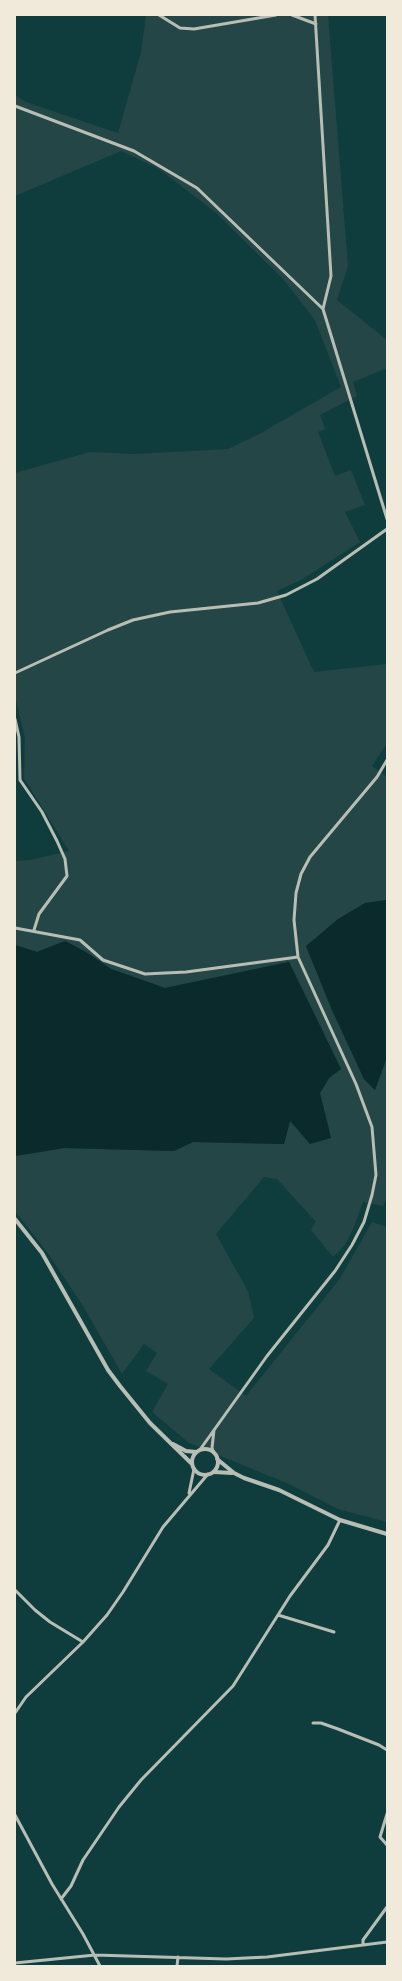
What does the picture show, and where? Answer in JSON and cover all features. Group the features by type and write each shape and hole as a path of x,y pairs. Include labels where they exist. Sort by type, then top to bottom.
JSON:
{"street":[{"path":"159,15 180,28 194,30 276,15"},
{"path":"292,15 316,24"},
{"path":"315,15 331,276 323,309"},
{"path":"15,106 134,151 197,188 323,309 387,519"},
{"path":"15,673 134,620 170,612 258,603 286,595 317,579 387,529"},
{"path":"15,719 19,737 20,780 42,812 57,841 65,859 67,876 39,914 34,930"},
{"path":"192,1464 215,1427 266,1356 335,1271 364,1222 376,1175 372,1127 356,1084 298,957 294,920 296,893 301,874 310,857 377,777 387,760"},
{"path":"15,928 80,940 103,960 145,974 186,972 298,957"},
{"path":"15,1219 42,1253 108,1370 143,1416 200,1474 213,1472 234,1473"},
{"path":"215,1427 212,1448 214,1453 217,1459 234,1473 291,1496 340,1520 387,1534"},
{"path":"168,1442 186,1451 198,1452 207,1450 214,1453"},
{"path":"213,1472 217,1465 217,1459"},
{"path":"188,1495 194,1469"},
{"path":"15,1713 26,1696 83,1642 106,1615 123,1592 163,1527 188,1495 208,1474"},
{"path":"61,1898 71,1886 83,1860 141,1780 233,1686 290,1596 328,1545 340,1520"},
{"path":"15,1590 50,1622 83,1642"},
{"path":"278,1615 334,1632"},
{"path":"313,1723 321,1723 338,1729 387,1750"},
{"path":"387,1814 380,1837 387,1845"},
{"path":"15,1817 100,1966"},
{"path":"362,1945 363,1940 387,1906"},
{"path":"15,1963 95,1955 226,1959 267,1957 387,1942"},
{"path":"177,1966 178,1957"}],"shaded area":[{"path":"146,15 328,15 348,266 337,300 387,340 387,368 353,382 357,396 320,415 325,429 318,432 335,476 351,470 365,505 345,512 360,542 301,580 277,591 314,672 387,664 387,743 372,766 387,777 387,900 365,903 306,946 332,1010 364,1079 375,1090 387,1057 387,1197 383,1206 363,1202 345,1245 333,1257 311,1230 316,1222 277,1179 264,1177 216,1234 248,1291 254,1318 209,1369 246,1396 339,1280 372,1222 387,1227 387,1522 338,1509 289,1484 189,1443 152,1412 168,1384 146,1371 157,1353 144,1344 122,1374 83,1306 47,1252 15,1211 15,1156 64,1148 174,1151 192,1142 284,1144 290,1120 331,1138 320,1093 329,1078 341,1069 289,962 165,988 111,969 86,952 65,941 37,952 15,945 15,861 30,860 69,851 24,778 25,738 15,696 15,473 90,452 134,454 228,449 261,433 341,387 315,320 283,279 215,212 159,169 121,151 15,196 15,95 26,102 118,133 141,52"},
{"path":"387,900 387,1057 375,1090 364,1079 332,1010 306,946 338,919 365,903"},
{"path":"65,941 86,952 111,969 165,988 289,962 341,1069 329,1078 320,1093 331,1138 310,1144 290,1121 284,1144 193,1142 174,1151 64,1148 15,1156 15,945 37,952"}]}
